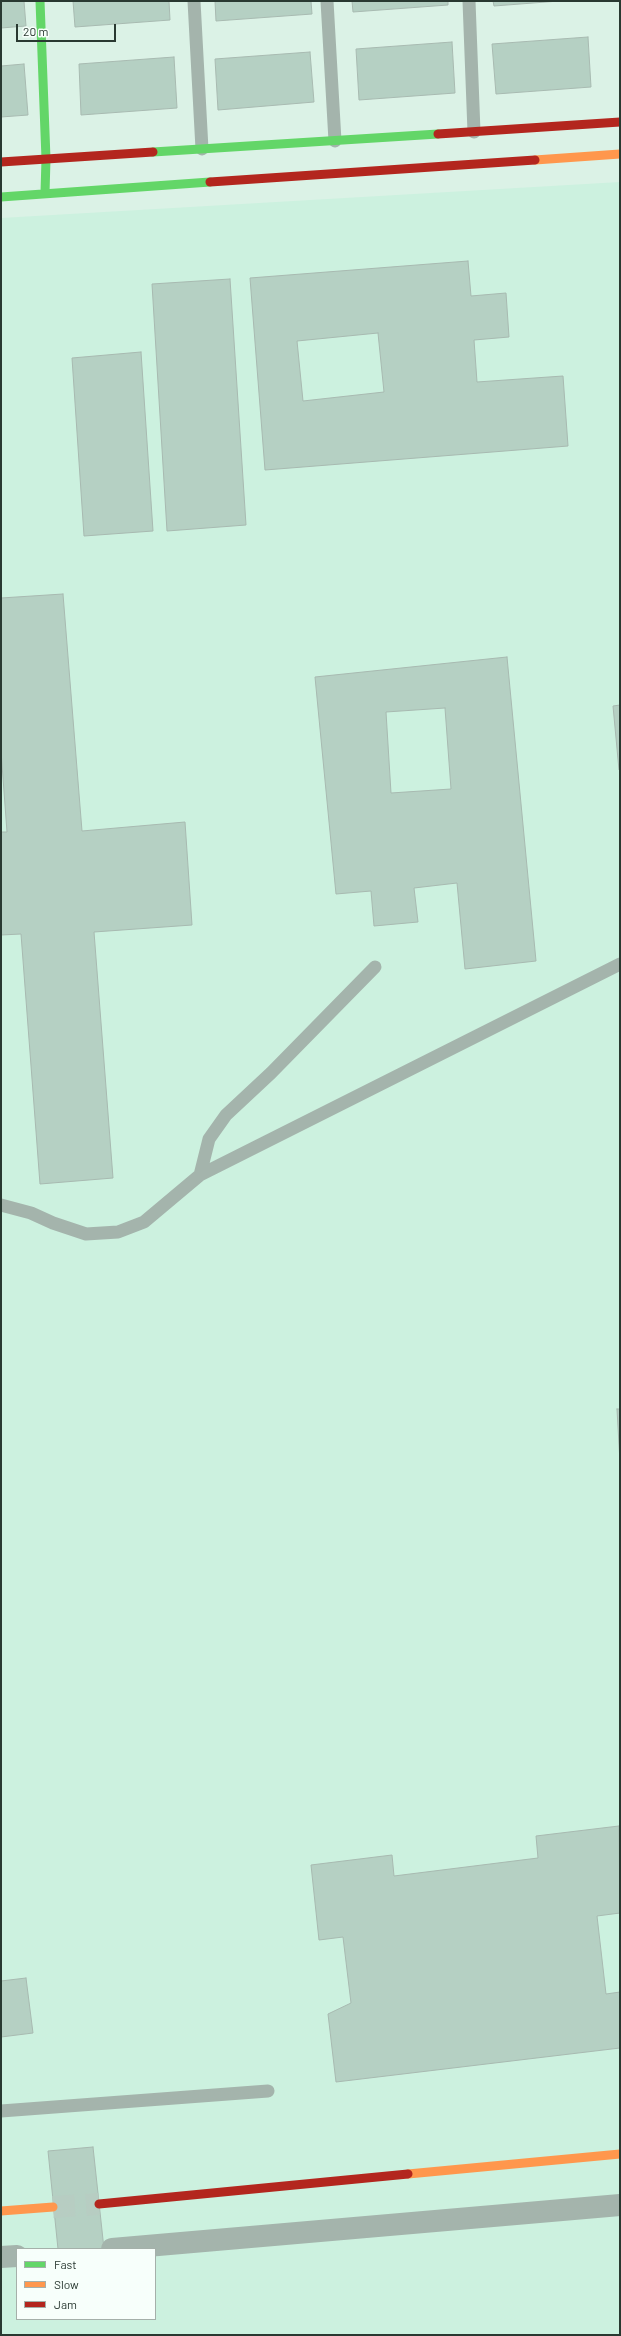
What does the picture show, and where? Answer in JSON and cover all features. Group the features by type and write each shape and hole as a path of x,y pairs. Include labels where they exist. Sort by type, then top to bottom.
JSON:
{"street":[{"path":"40,1 46,159 45,193"},
{"path":"1,162 620,122"},
{"path":"1,197 620,154"},
{"path":"99,2204 620,2154"},
{"path":"124,2248 620,2205"},
{"path":"1,2211 54,2207"},
{"path":"1,2257 16,2256"}],"lane":[{"path":"194,1 202,149"},
{"path":"327,1 335,141"},
{"path":"469,1 474,132"},
{"path":"1,1205 31,1213 53,1223 86,1234 118,1232 144,1222 200,1175 620,964"},
{"path":"200,1175 209,1139 226,1115 271,1073 375,967"},
{"path":"1,2111 268,2091"}],"shaded area":[{"path":"620,182 620,2335 1,2335 1,218"}],"building":[{"path":"1,1 24,1 26,26 1,28"},
{"path":"73,1 169,1 170,20 75,27"},
{"path":"215,1 311,1 312,14 216,21"},
{"path":"352,1 448,1 448,5 353,12"},
{"path":"493,1 559,1 494,6"},
{"path":"588,37 591,87 496,94 492,44"},
{"path":"452,42 455,93 359,100 356,49"},
{"path":"310,52 314,102 218,110 215,59"},
{"path":"174,57 177,108 81,115 79,64"},
{"path":"24,64 28,115 1,117 1,66"},
{"path":"468,261 471,296 506,293 509,337 474,340 477,382 563,376 568,446 265,470 250,278","holes":["378,333 384,392 303,401 297,341"]},
{"path":"230,279 246,525 167,531 152,284"},
{"path":"141,352 153,531 84,536 72,358"},
{"path":"63,594 82,831 185,822 192,925 94,932 113,1178 40,1184 21,934 1,935 1,832 7,832 1,751 1,598"},
{"path":"507,657 536,961 465,969 457,883 414,888 418,922 374,926 371,891 336,894 315,677","holes":["445,708 451,789 391,793 386,712"]},
{"path":"620,705 620,770 619,770 613,706"},
{"path":"617,1409 620,1409 620,1462"},
{"path":"619,1826 620,1913 597,1916 606,1994 620,1992 620,2048 336,2082 328,2014 351,2003 343,1937 319,1940 311,1865 392,1855 394,1876 538,1858 536,1836"},
{"path":"26,1978 33,2033 1,2037 1,1981"},
{"path":"93,2147 104,2248 58,2248 48,2151"}],"tunnel":[{"path":"53,2207 99,2204"}],"traffic: fast":[{"path":"40,1 46,159 45,193"},
{"path":"153,152 438,134"},
{"path":"1,197 210,182"}],"traffic: slow":[{"path":"535,160 620,154"},
{"path":"408,2174 620,2154"},
{"path":"1,2211 53,2207"}],"traffic: jam":[{"path":"438,134 620,122"},
{"path":"1,162 153,152"},
{"path":"210,182 535,160"},
{"path":"99,2204 408,2174"}]}
